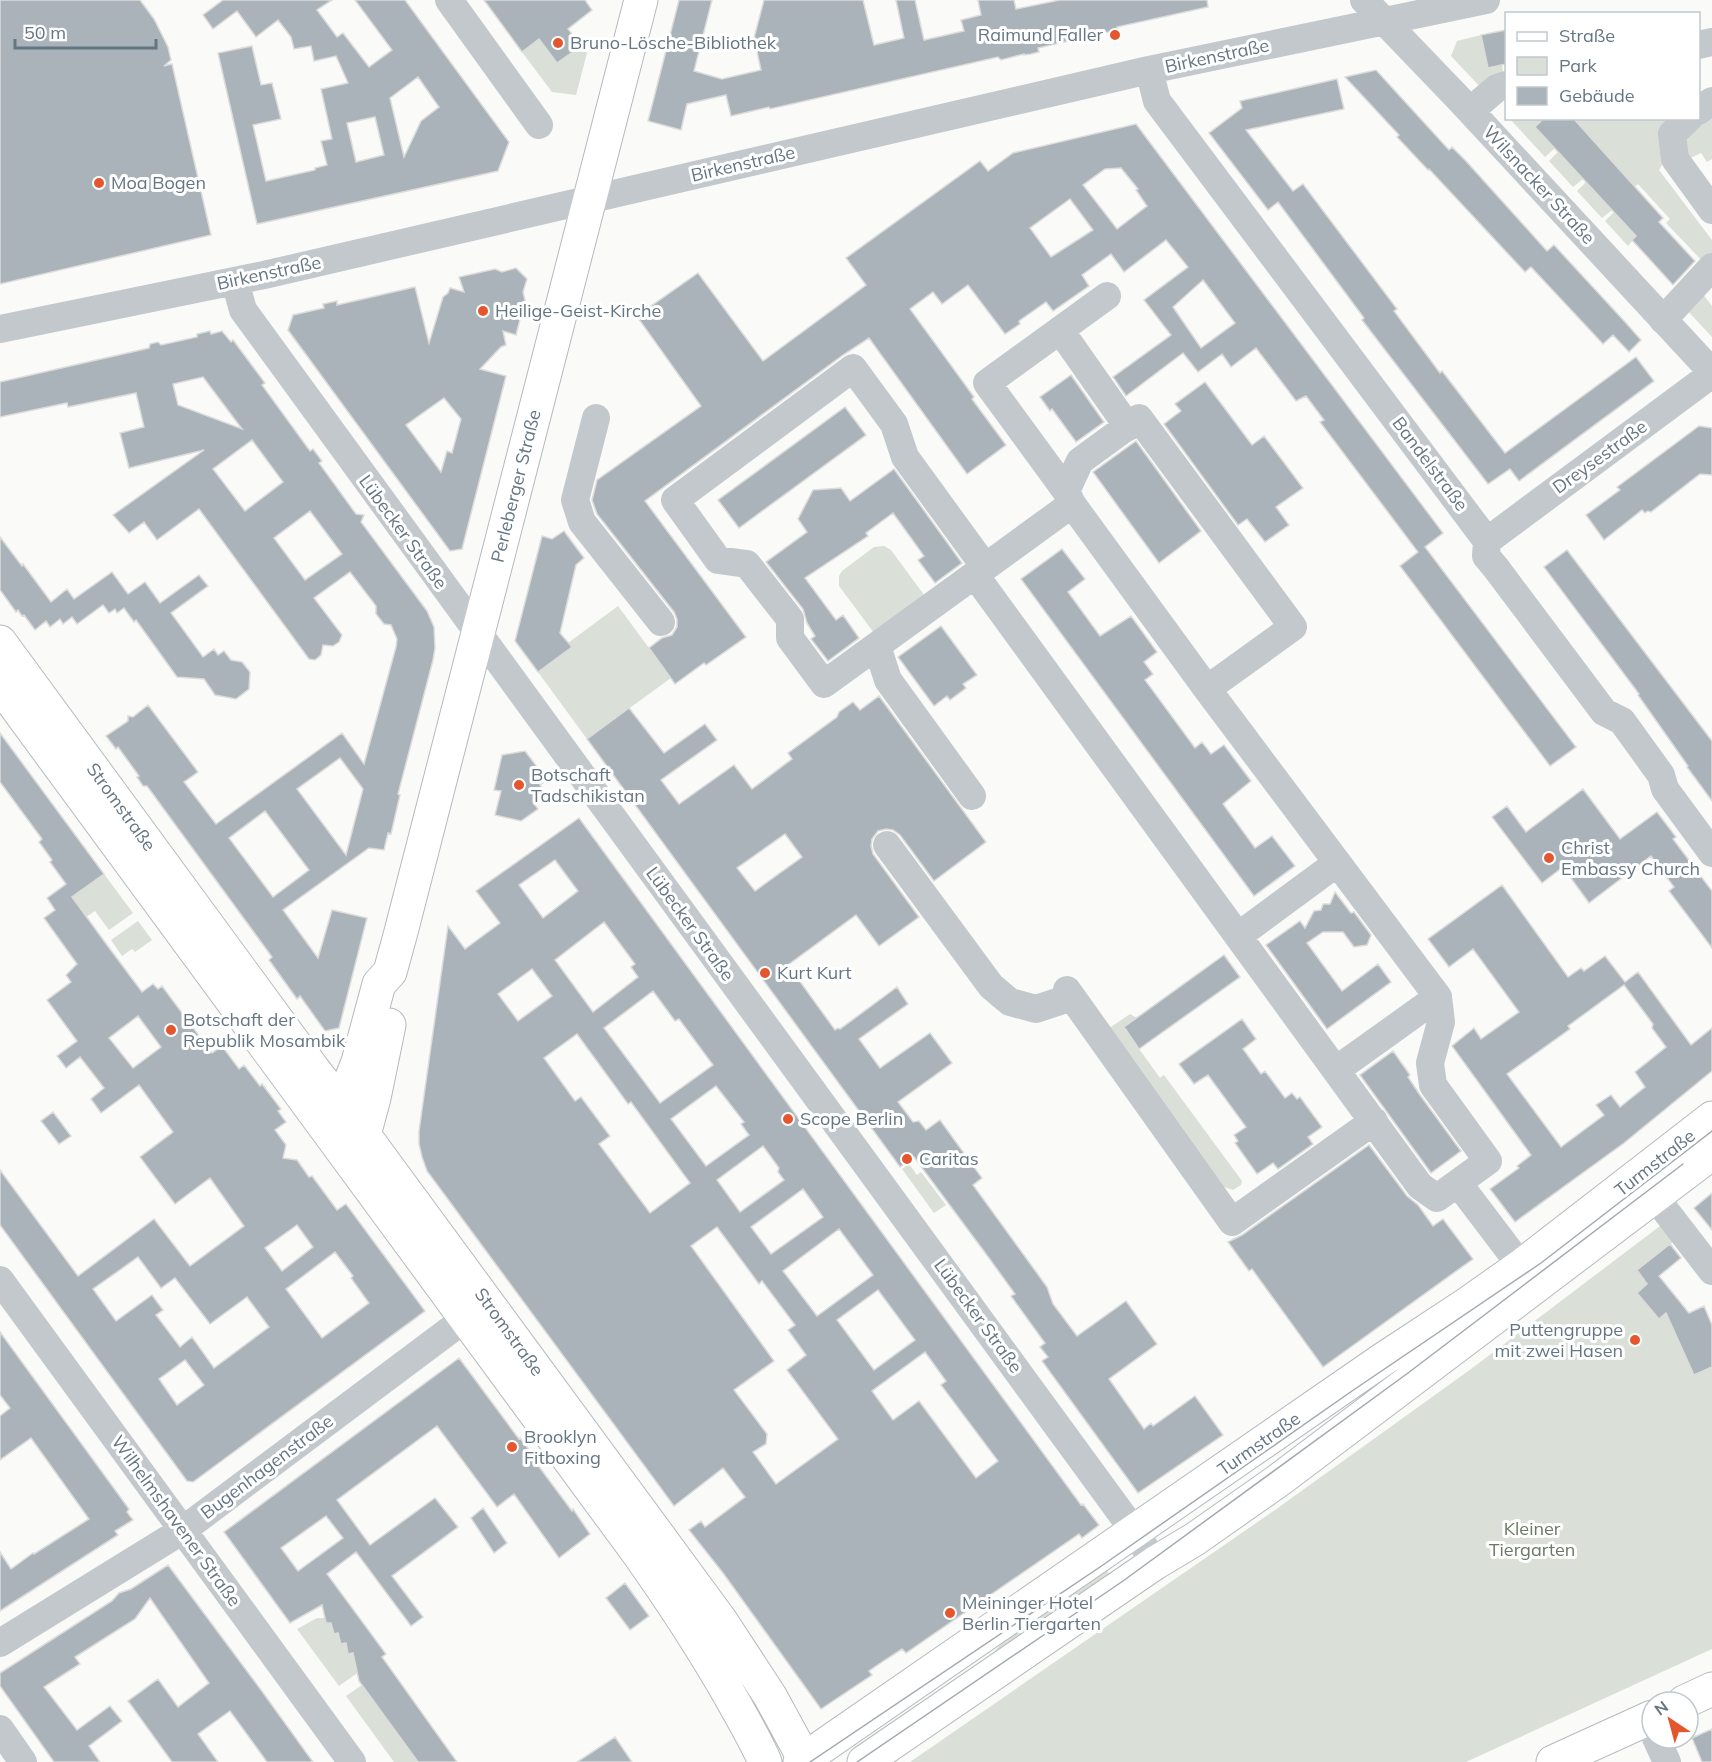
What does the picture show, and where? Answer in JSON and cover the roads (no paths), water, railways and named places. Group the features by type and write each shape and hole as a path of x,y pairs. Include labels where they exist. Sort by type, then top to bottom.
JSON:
{"main road":[{"name":"Perleberger Straße","path":"332,1115 358,1062 379,984 390,972 641,0"},
{"name":"Stromstraße","path":"0,642 233,980"},
{"name":"Stromstraße","path":"0,685 233,980 313,1070 332,1115 721,1621 770,1696 804,1761"},
{"name":"Perleberger Straße","path":"353,1142 374,1098 397,985 390,972"},
{"name":"Turmstraße","path":"804,1761 1521,1266 1712,1118"},
{"name":"Stromstraße","path":"353,1142 466,1318 671,1600 741,1714 765,1762"},
{"name":"Turmstraße","path":"864,1762 1155,1563 1195,1539 1298,1466 1712,1153"},
{"path":"1553,1762 1640,1730"}],"street":[{"path":"449,0 539,125"},
{"name":"Wilsnacker Straße","path":"1364,0 1712,373"},
{"name":"Birkenstraße","path":"0,329 235,281 1149,70 1486,0"},
{"name":"Bandelstraße","path":"1149,70 1156,101 1487,541 1486,556 1604,712 1622,721 1661,775 1665,789 1712,853"},
{"path":"1470,111 1497,88 1505,85"},
{"path":"1687,120 1672,134 1675,159 1712,210"},
{"path":"1663,320 1712,267"},
{"name":"Lübecker Straße","path":"235,281 243,310 887,1191 1155,1563"},
{"path":"1107,296 987,383 1069,498 1207,689 1438,997 1441,1022 1430,1063 1433,1085 1488,1161 1437,1198 1420,1186 1238,936 980,571 905,457 894,424 854,368 675,500 718,560 747,564 790,619 790,638 824,684 980,571 1069,498 1080,461 1139,418 1293,627 1207,689"},
{"path":"1060,330 1128,427"},
{"name":"Dreysestraße","path":"1487,541 1712,373"},
{"path":"596,418 576,500 582,522 661,622"},
{"path":"877,646 888,680 972,796"},
{"path":"886,845 990,986 1010,1002 1036,1009 1070,994 1232,1222 1374,1121"},
{"path":"1238,936 1337,863"},
{"path":"1336,1070 1438,997"},
{"path":"1458,1183 1521,1266"},
{"path":"1655,1197 1712,1271"},
{"name":"Wilhelmshavener Straße","path":"0,1280 352,1762"},
{"name":"Bugenhagenstraße","path":"0,1643 183,1530 466,1318"},
{"path":"741,1714 770,1696"},
{"path":"0,1729 23,1762"}],"tram line":[{"path":"810,1762 1100,1567 1352,1391 1541,1263 1712,1131"},
{"path":"857,1762 1123,1581 1408,1373 1683,1164"}],"place":[{"name":"Raimund Faller","path":"1115,35"},
{"name":"Bruno-Lösche-Bibliothek","path":"558,43"},
{"name":"Moa Bogen","path":"99,183"},
{"name":"Heilige-Geist-Kirche","path":"483,311"},
{"name":"Botschaft Tadschikistan","path":"519,785"},
{"name":"Christ Embassy Church","path":"1549,858"},
{"name":"Kurt Kurt","path":"765,973"},
{"name":"Botschaft der Republik Mosambik","path":"171,1030"},
{"name":"Scope Berlin","path":"788,1119"},
{"name":"Caritas","path":"907,1159"},
{"name":"Puttengruppe mit zwei Hasen","path":"1635,1340"},
{"name":"Brooklyn Fitboxing","path":"512,1447"},
{"name":"Meininger Hotel Berlin Tiergarten","path":"950,1613"}],"park label":[{"name":"Kleiner Tiergarten","path":"1532,1540"}]}
